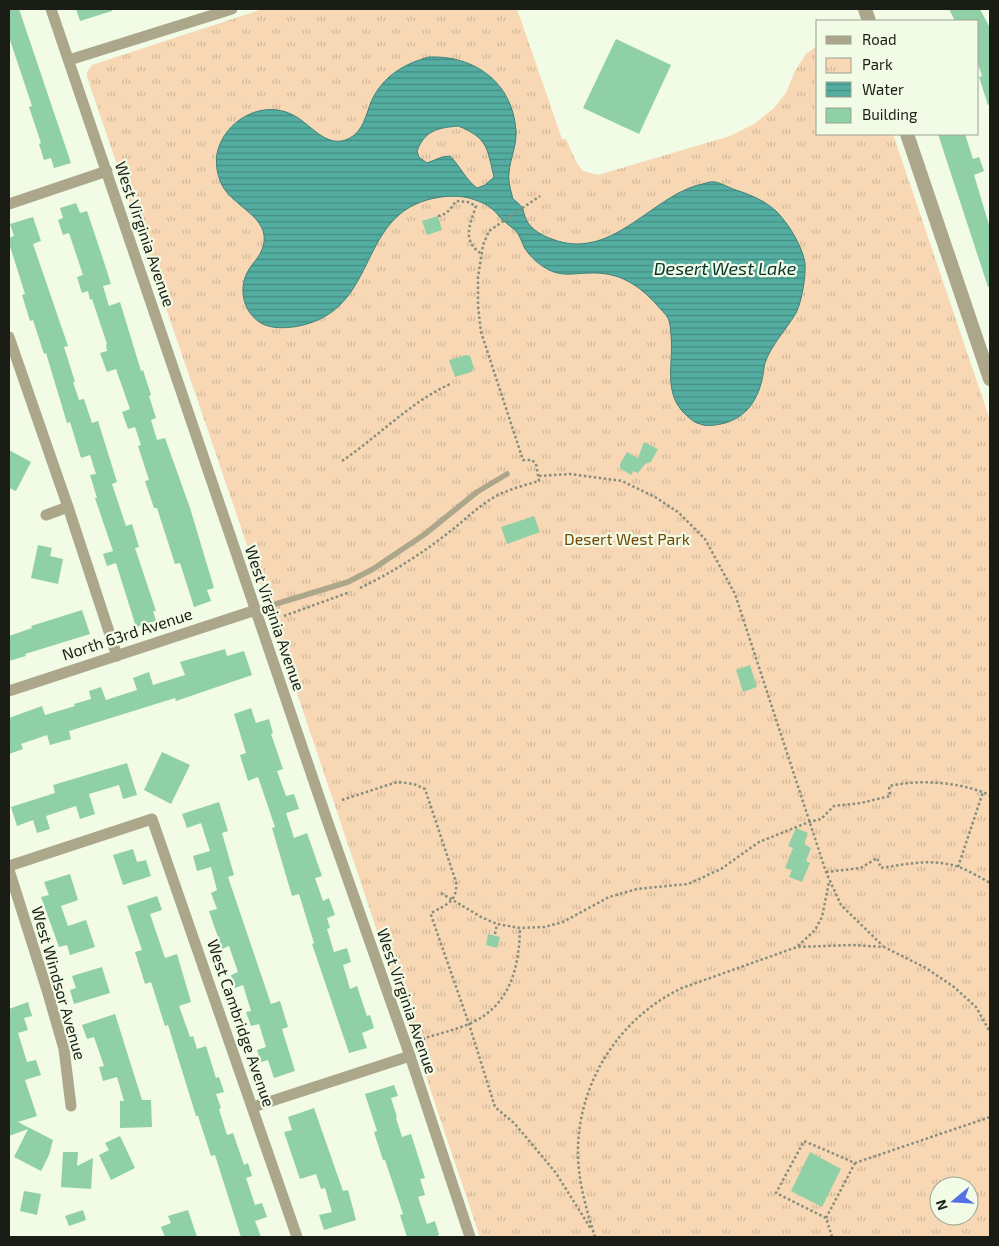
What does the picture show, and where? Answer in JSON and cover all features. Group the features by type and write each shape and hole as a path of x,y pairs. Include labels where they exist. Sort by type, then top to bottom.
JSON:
{"street":[{"name":"West Virginia Avenue","path":"51,9 330,830 410,1056 470,1237"},
{"path":"69,60 232,9"},
{"path":"907,135 990,378"},
{"path":"9,204 107,171"},
{"path":"9,337 13,365 68,507 117,656"},
{"path":"46,515 68,507"},
{"name":"North 63rd Avenue","path":"9,691 256,610"},
{"name":"West Cambridge Avenue","path":"9,866 152,820 297,1237"},
{"name":"West Windsor Avenue","path":"9,870 64,1049 72,1106"},
{"path":"253,1107 410,1056"}],"lane":[{"path":"256,610 348,582 373,569 425,534 477,492 508,474"}],"path":[{"path":"512,490 539,481 536,464 532,460 523,460 481,332 478,277 482,254 490,231 540,196"},
{"path":"438,216 448,212 456,201 468,202 476,206 469,228 469,236 472,246 482,254"},
{"path":"342,461 417,402 450,384"},
{"path":"538,476 570,474 622,481 655,497 678,512 705,539 735,594 826,872 841,905 884,947 926,968 954,987 976,1008 990,1032"},
{"path":"342,800 397,782 414,784 425,789 456,882 457,891 452,900 446,905 431,912 495,1107 515,1124 556,1173 593,1232"},
{"path":"440,893 497,924 520,928 544,927 563,922 609,897 637,889 688,884 720,870 759,842 821,819 834,806 861,803 890,796 889,786 936,783 959,786 990,794"},
{"path":"958,867 983,792"},
{"path":"826,872 861,868 877,858 881,868 925,861 958,867 990,882"},
{"path":"797,948 816,930 822,917 830,880"},
{"path":"495,934 497,924"},
{"path":"412,1034 414,1033 424,1039 469,1024 483,1017 507,991 515,973 520,952 520,928"},
{"path":"595,1237 580,1173 578,1146 586,1097 597,1070 611,1047 644,1011 668,994 682,988 797,948 853,945 884,947"},
{"path":"826,1218 776,1193 804,1141 855,1163 990,1117"},
{"path":"832,1237 826,1218 855,1163"}],"green space":[{"name":"Desert West Park","path":"263,9 517,9 562,139 566,139 576,162 583,171 598,175 730,136 754,124 774,108 786,93 795,71 806,54 816,46 816,135 893,135 990,420 990,1237 480,1237 258,577 87,77 87,72 92,65"}],"water":[{"name":"Desert West Lake","path":"429,57 462,61 489,75 499,86 508,99 516,131 509,176 513,199 522,207 530,226 548,238 573,244 592,242 611,236 680,192 711,182 759,199 772,207 781,216 801,249 805,263 803,288 796,313 768,356 757,395 745,412 739,417 716,425 703,425 693,421 679,406 671,387 672,346 669,320 643,291 628,281 611,275 601,273 564,274 545,268 524,247 517,232 502,220 494,210 484,204 464,197 453,196 427,200 405,210 389,226 377,244 356,284 342,302 324,317 299,326 282,328 265,325 253,316 245,304 243,290 247,272 260,254 264,242 263,232 259,223 228,193 220,180 216,165 217,154 225,135 249,114 259,111 280,110 298,118 319,134 333,141 350,138 361,127 371,102 381,85 394,73","holes":["458,126 468,130 485,145 494,177 485,185 477,188 450,156 427,163 419,157 417,151 420,144 433,131"]}],"building":[{"path":"9,9 19,9 71,163 54,168 51,158 44,160 39,144 41,143 29,107 32,106 9,37"},
{"path":"76,9 112,9 112,11 80,21"},
{"path":"949,9 980,9 990,28 990,104 988,105 979,77 982,76 979,67 979,20 954,20"},
{"path":"616,39 671,65 639,134 583,108"},
{"path":"938,135 965,135 973,159 979,157 984,171 974,175 990,228 990,287 988,287"},
{"path":"76,203 80,213 87,211 103,259 111,284 103,286 109,306 120,302 141,371 143,370 151,395 149,396 156,418 151,420 157,440 165,438 190,508 214,588 207,590 211,601 194,607 180,563 175,564 157,508 154,508 145,481 149,480 138,446 141,445 135,427 128,429 122,412 130,409 116,369 107,372 100,353 107,351 107,344 92,299 90,300 88,291 82,293 77,277 83,275 69,233 63,235 58,220 63,218 60,208"},
{"path":"438,216 442,230 427,235 422,221"},
{"path":"33,217 41,241 33,244 68,346 64,347 75,382 73,382 79,400 84,399 92,423 98,421 117,482 112,484 126,526 132,524 139,547 135,548 156,611 153,611 156,621 136,627 116,563 107,566 103,554 113,551 95,498 97,498 90,475 96,474 90,455 81,458 70,422 67,423 46,353 44,354 33,320 30,321 22,295 25,294 9,243 9,238 14,236 10,224"},
{"path":"466,355 470,356 474,368 471,372 455,377 449,360"},
{"path":"644,442 658,449 651,462 645,464 638,473 633,471 631,475 620,468 620,464 627,452 638,458"},
{"path":"9,450 31,462 16,491 9,488"},
{"path":"534,516 540,532 507,544 501,527"},
{"path":"38,545 52,548 50,556 63,559 58,584 31,578"},
{"path":"82,610 90,634 25,654 26,656 9,661 9,636 32,628 31,626"},
{"path":"225,649 227,656 244,651 252,675 176,701 175,698 69,731 71,739 50,745 47,735 21,744 23,749 9,754 9,718 42,706 45,715 75,706 74,704 91,699 89,691 101,687 106,700 137,690 133,678 149,672 153,685 185,675 180,662"},
{"path":"750,665 757,687 743,692 736,670"},
{"path":"251,708 256,723 269,719 273,733 271,734 283,769 277,771 286,796 294,794 299,809 286,813 294,838 307,833 322,876 315,878 323,901 329,898 335,915 327,918 330,928 327,929 334,952 347,948 351,962 343,965 350,989 357,986 367,1016 370,1015 374,1028 362,1033 367,1048 349,1053 312,944 314,943 299,894 292,896 272,828 275,827 258,777 248,781 240,755 246,753 234,714"},
{"path":"162,752 190,765 171,804 144,790"},
{"path":"127,763 137,795 123,799 119,785 89,794 95,814 80,819 76,806 46,816 50,829 37,833 33,820 17,826 11,807 55,793 53,785"},
{"path":"219,802 228,831 222,833 234,875 228,877 271,1004 280,1001 288,1027 282,1029 295,1071 274,1078 268,1060 261,1062 257,1050 266,1047 259,1024 251,1026 246,1012 251,1011 243,985 235,988 231,975 238,972 229,946 222,949 209,911 217,909 211,893 217,890 211,867 197,871 193,856 210,851 201,823 187,828 182,814"},
{"path":"796,828 808,833 804,844 811,848 806,861 810,863 802,882 789,877 792,870 785,868 793,848 788,846"},
{"path":"133,849 137,862 146,860 151,876 123,885 113,855"},
{"path":"70,874 78,900 61,906 68,926 86,920 95,947 70,955 67,945 59,947 41,897 49,895 44,882"},
{"path":"157,896 162,910 150,914 165,958 177,954 191,1002 179,1006 190,1037 193,1036 197,1049 206,1046 216,1078 219,1077 224,1092 216,1094 227,1135 233,1133 244,1165 248,1163 252,1176 246,1178 255,1205 262,1203 267,1217 255,1221 261,1237 241,1237 215,1155 211,1156 198,1116 196,1116 168,1025 165,1026 151,982 145,984 135,952 142,950 127,906"},
{"path":"488,934 500,937 497,948 486,945"},
{"path":"102,967 110,993 74,1004 70,990 76,988 72,976"},
{"path":"28,1002 32,1016 24,1018 28,1030 18,1033 27,1062 36,1060 41,1075 25,1080 37,1116 18,1122 53,1140 49,1155 41,1171 14,1157 28,1129 9,1136 9,1009"},
{"path":"115,1014 142,1100 151,1100 152,1127 120,1128 120,1101 124,1101 117,1077 103,1081 99,1067 104,1066 94,1037 87,1039 82,1025"},
{"path":"394,1085 398,1096 391,1098 396,1118 402,1137 411,1134 425,1178 420,1179 425,1195 418,1197 427,1224 435,1221 439,1235 434,1237 407,1237 400,1215 403,1214 374,1132 377,1131 365,1094"},
{"path":"314,1108 343,1191 348,1190 356,1220 324,1230 319,1215 332,1212 325,1188 321,1189 316,1174 300,1179 284,1132 292,1130 288,1117"},
{"path":"120,1136 135,1168 111,1180 99,1155 109,1150 105,1143"},
{"path":"63,1152 78,1152 77,1166 93,1158 91,1189 61,1187"},
{"path":"810,1152 841,1169 822,1207 791,1191"},
{"path":"24,1191 41,1194 37,1215 20,1211"},
{"path":"83,1210 86,1220 69,1226 65,1216"},
{"path":"188,1210 197,1237 165,1237 161,1227 171,1223 168,1216"}]}
